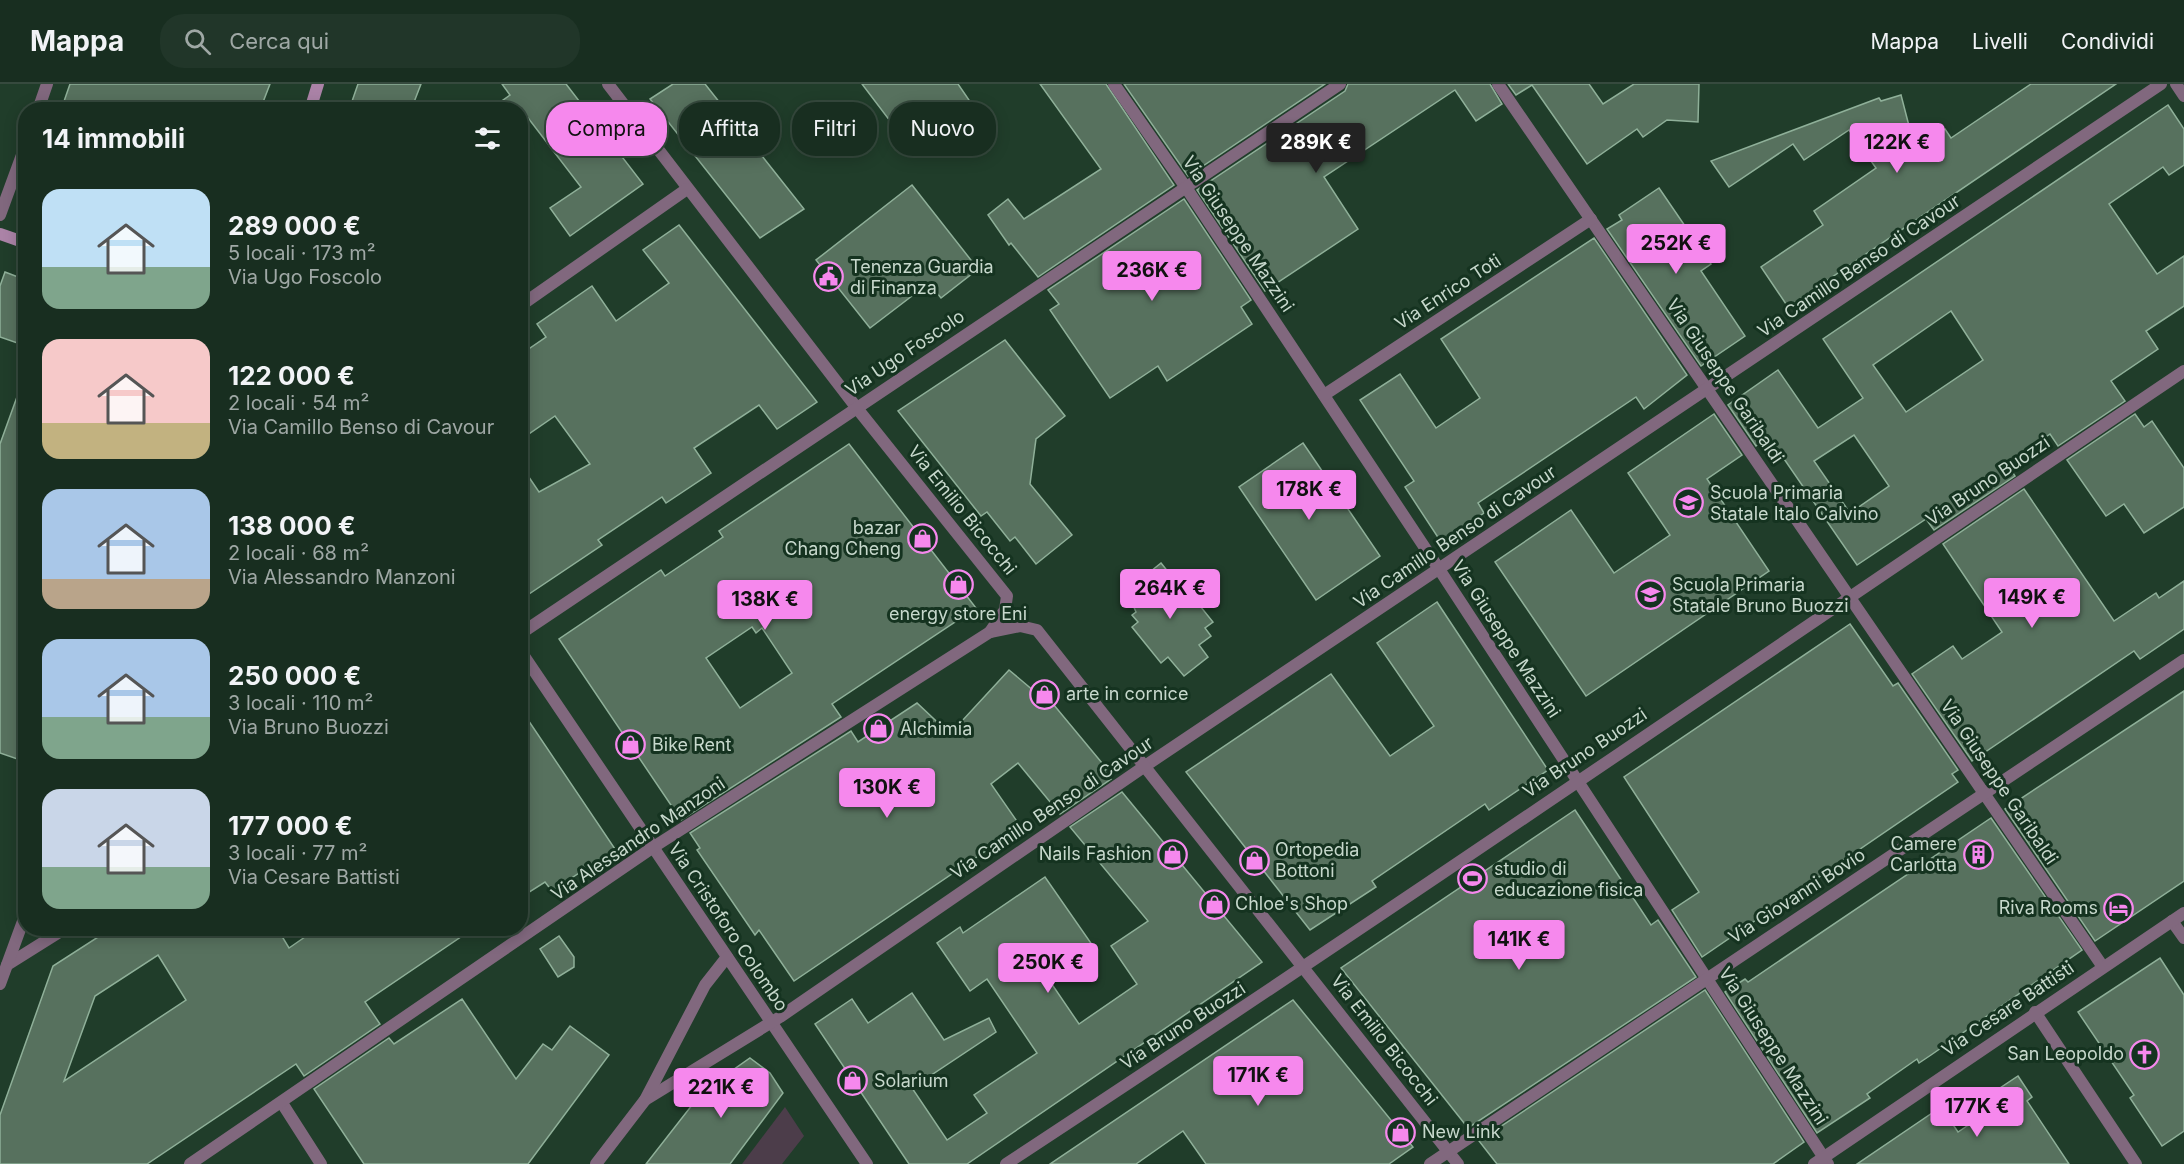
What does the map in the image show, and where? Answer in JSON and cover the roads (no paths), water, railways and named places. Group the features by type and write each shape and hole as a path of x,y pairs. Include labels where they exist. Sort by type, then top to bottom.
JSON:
{"street":[{"path":"41,102 47,84"},
{"path":"312,102 318,84"},
{"name":"Via Emilio Bicocchi","path":"608,84 856,407 1007,596 1005,610 990,632"},
{"name":"Via Giuseppe Mazzini","path":"1114,84 1187,189 1578,780 1707,977 1822,1162"},
{"name":"Via Ugo Foscolo","path":"528,629 856,407 1187,189 1340,84"},
{"name":"Via Giuseppe Garibaldi","path":"1498,84 2103,967"},
{"name":"Via Camillo Benso di Cavour","path":"645,1100 771,1023 1144,766 1709,390 2162,84"},
{"path":"2176,84 2184,96"},
{"path":"0,215 18,166"},
{"path":"528,300 687,189"},
{"name":"Via Enrico Toti","path":"1324,395 1591,219"},
{"path":"0,234 18,240"},
{"name":"Via Bruno Buozzi","path":"1006,1164 1304,968 2184,371"},
{"path":"990,632 1020,626 1037,630 1144,766"},
{"name":"Via Alessandro Manzoni","path":"528,933 652,848 990,632"},
{"name":"Via Giovanni Bovio","path":"1430,1164 2184,660"},
{"name":"Via Cristoforo Colombo","path":"528,662 867,1164"},
{"name":"Via Emilio Bicocchi","path":"1144,766 1458,1164"},
{"name":"Via Cesare Battisti","path":"1822,1162 2035,1012 2184,913"},
{"path":"2172,921 2184,938"},
{"path":"0,984 18,934"},
{"path":"7,964 53,936"},
{"name":"Via Alessandro Manzoni","path":"190,1164 524,936"},
{"path":"596,1164 645,1100 705,985 727,957"},
{"path":"2035,1012 2136,1164"},
{"path":"282,1103 321,1164"}],"place":[{"name":"Tenenza Guardia di Finanza","path":"829,277"},
{"name":"Scuola Primaria Statale Italo Calvino","path":"1689,503"},
{"name":"bazar Chang Cheng","path":"922,538"},
{"name":"energy store Eni","path":"958,585"},
{"name":"Scuola Primaria Statale Bruno Buozzi","path":"1651,595"},
{"name":"arte in cornice","path":"1045,694"},
{"name":"Alchimia","path":"879,729"},
{"name":"Bike Rent","path":"631,745"},
{"name":"Nails Fashion","path":"1173,854"},
{"name":"Camere Carlotta","path":"1978,854"},
{"name":"Ortopedia Bottoni","path":"1254,860"},
{"name":"studio di educazione fisica","path":"1473,879"},
{"name":"Chloe's Shop","path":"1214,904"},
{"name":"Riva Rooms","path":"2119,908"},
{"name":"San Leopoldo","path":"2145,1054"},
{"name":"Solarium","path":"853,1081"},
{"name":"New Link","path":"1401,1132"}]}
